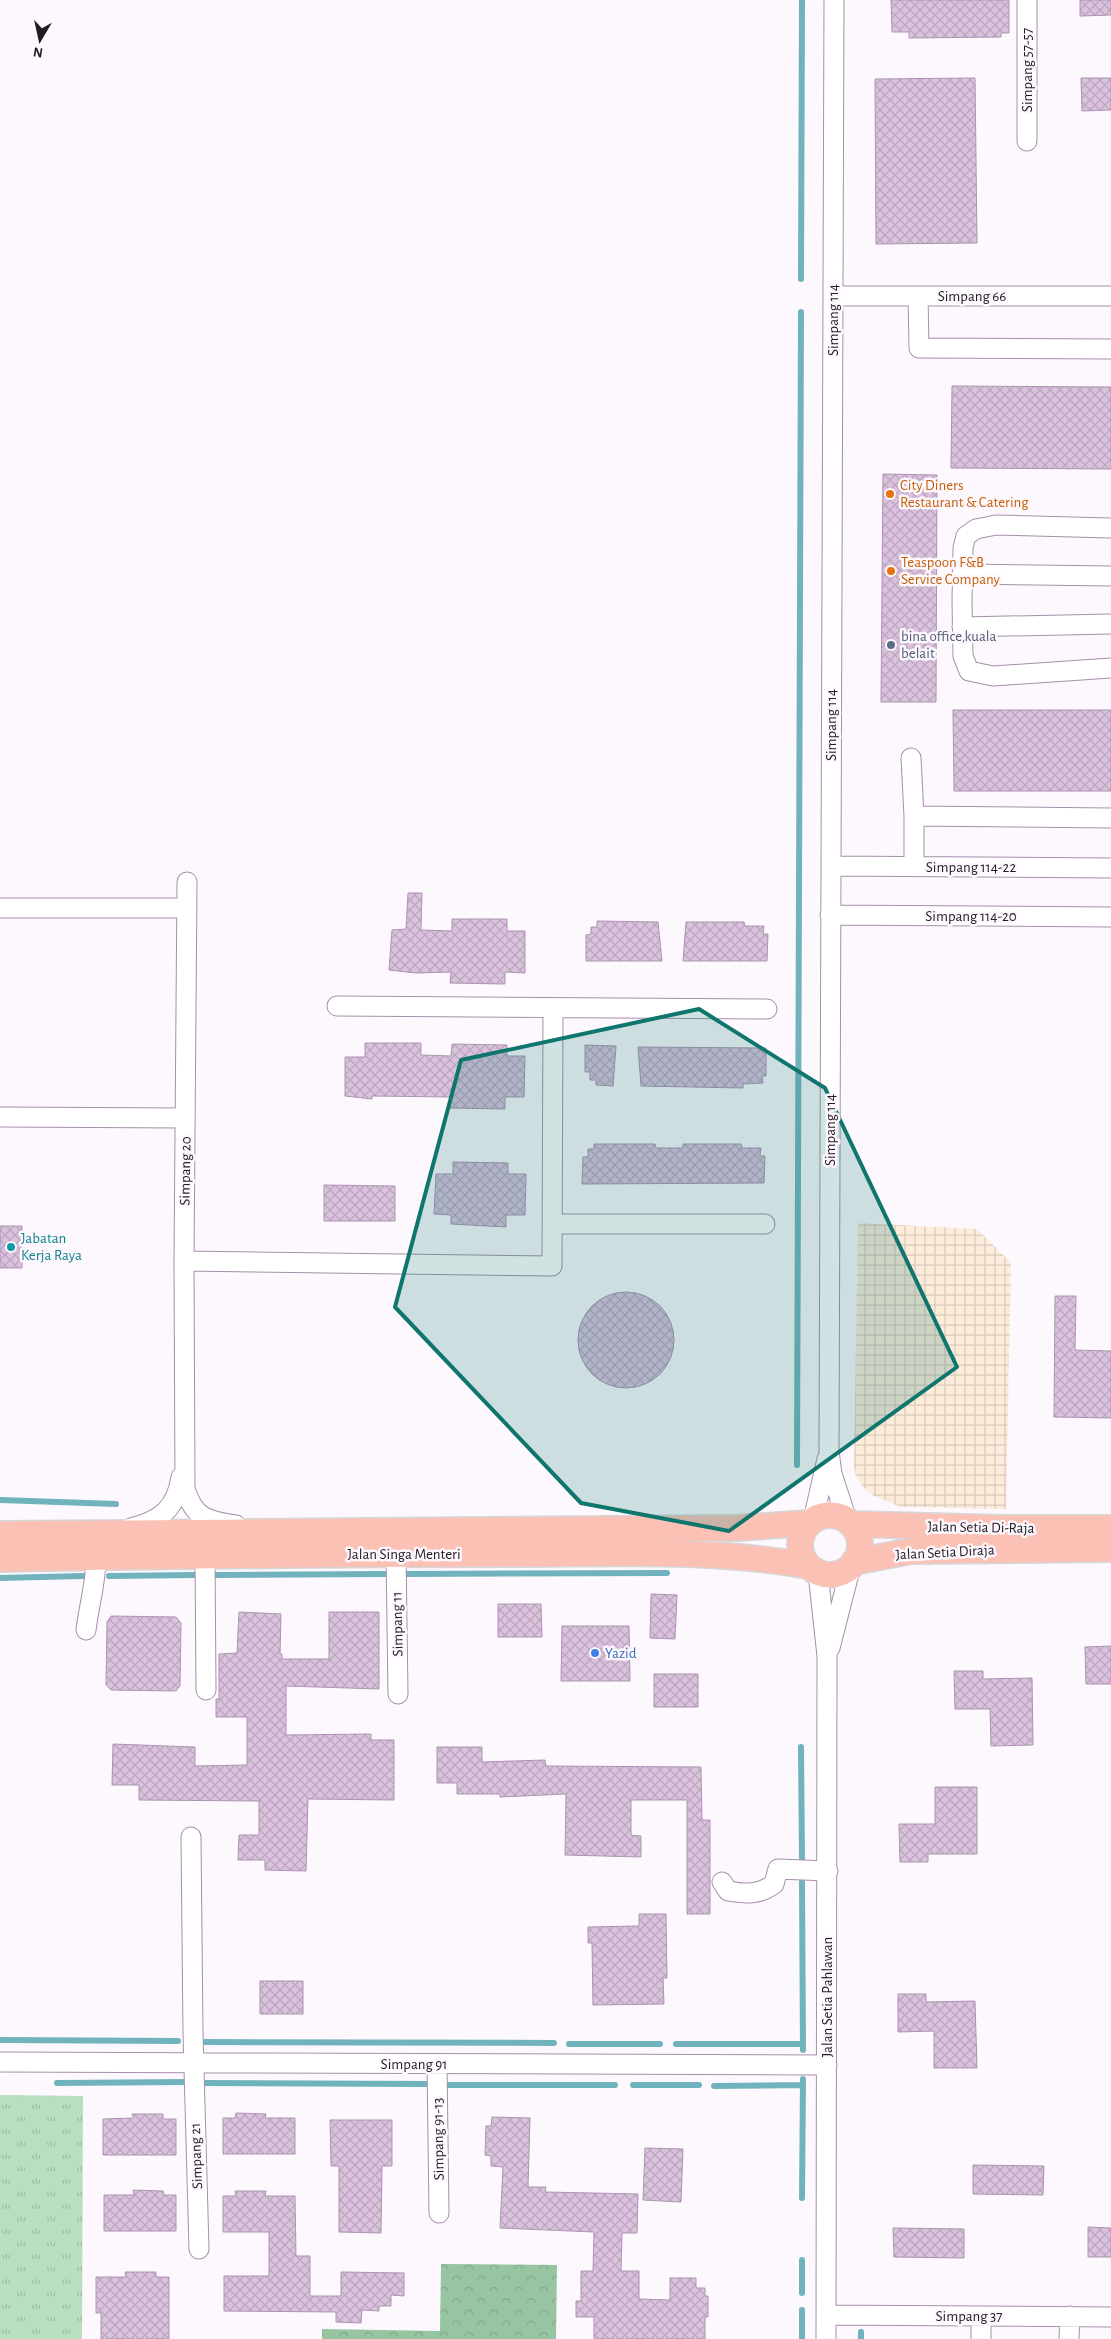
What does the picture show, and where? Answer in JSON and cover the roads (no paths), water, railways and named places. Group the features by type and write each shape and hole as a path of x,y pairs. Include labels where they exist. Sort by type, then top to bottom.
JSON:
{"main road":[{"path":"830,1515 849,1522 860,1539 859,1551 852,1564 835,1574 813,1570 801,1557 799,1545 801,1533 811,1522 830,1515"},
{"name":"Jalan Singa Menteri","path":"0,1534 737,1528 811,1522"},
{"name":"Jalan Setia Di-Raja","path":"849,1522 985,1528 1111,1528"},
{"name":"Jalan Setia Di-Raja","path":"1037,1549 1111,1549"},
{"name":"Jalan Setia Diraja","path":"852,1564 912,1550 1037,1549"},
{"name":"Jalan Singa Menteri","path":"0,1560 396,1554 735,1556 813,1570"}],"street":[{"name":"Simpang 114","path":"834,0 829,1450 832,1474 849,1522"},
{"name":"Simpang 57-57","path":"1027,141 1028,0"},
{"name":"Simpang 66","path":"833,296 1111,296"},
{"path":"918,296 919,348 1111,348"},
{"path":"1111,528 996,524 976,529 966,536 962,574 962,656 969,671 993,676 1111,668"},
{"path":"962,574 1111,576"},
{"path":"962,627 1111,624"},
{"path":"911,758 914,867"},
{"path":"914,816 1111,818"},
{"name":"Simpang 114-22","path":"831,866 1111,868"},
{"name":"Simpang 20","path":"183,1461 187,882"},
{"path":"0,908 187,908"},
{"name":"Simpang 114-20","path":"830,915 1111,917"},
{"path":"337,1006 767,1009"},
{"path":"184,1262 552,1266 553,1008"},
{"path":"0,1117 185,1118"},
{"path":"552,1224 765,1224"},
{"name":"Simpang 114","path":"811,1522 829,1450"},
{"path":"183,1461 188,1500 200,1516 225,1523 278,1532"},
{"path":"108,1534 146,1524 158,1518 169,1509 176,1496 183,1461"},
{"name":"Simpang 11","path":"396,1554 398,1694"},
{"path":"205,1556 206,1690"},
{"path":"86,1630 89,1599 96,1580 96,1558"},
{"name":"Jalan Setia Pahlawan","path":"827,1656 852,1564"},
{"name":"Jalan Setia Pahlawan","path":"813,1570 827,1656 826,2339"},
{"name":"Simpang 21","path":"191,1837 199,2249"},
{"path":"722,1882 728,1891 745,1894 762,1893 774,1884 778,1869 828,1871"},
{"name":"Simpang 91","path":"0,2062 827,2065"},
{"name":"Simpang 91-13","path":"437,2064 439,2213"},
{"name":"Simpang 37","path":"826,2315 1111,2316"},
{"path":"981,2316 981,2339"},
{"path":"1069,2339 1070,2316"}],"waterway":[{"path":"801,279 802,0"},
{"path":"797,1465 801,312"},
{"path":"0,1500 116,1504"},
{"path":"406,1574 667,1573"},
{"path":"215,1575 387,1574"},
{"path":"109,1576 195,1575"},
{"path":"0,1578 83,1576"},
{"path":"801,1747 802,1859"},
{"path":"802,1882 803,2050"},
{"path":"0,2040 178,2041"},
{"path":"205,2042 554,2043"},
{"path":"569,2044 660,2044"},
{"path":"676,2044 803,2044"},
{"path":"802,2198 803,2079"},
{"path":"57,2083 186,2082"},
{"path":"206,2083 426,2084"},
{"path":"448,2085 615,2085"},
{"path":"633,2085 699,2085"},
{"path":"714,2086 803,2085"},
{"path":"802,2260 802,2293"},
{"path":"802,2310 802,2339"},
{"path":"861,2332 861,2339"}],"place":[{"name":"City Diners Restaurant & Catering","path":"890,494"},
{"name":"Teaspoon F&B Service Company","path":"891,571"},
{"name":"bina office,kuala belait","path":"891,645"},
{"name":"Jabatan Kerja Raya","path":"11,1247"},
{"name":"Yazid","path":"595,1653"}]}
